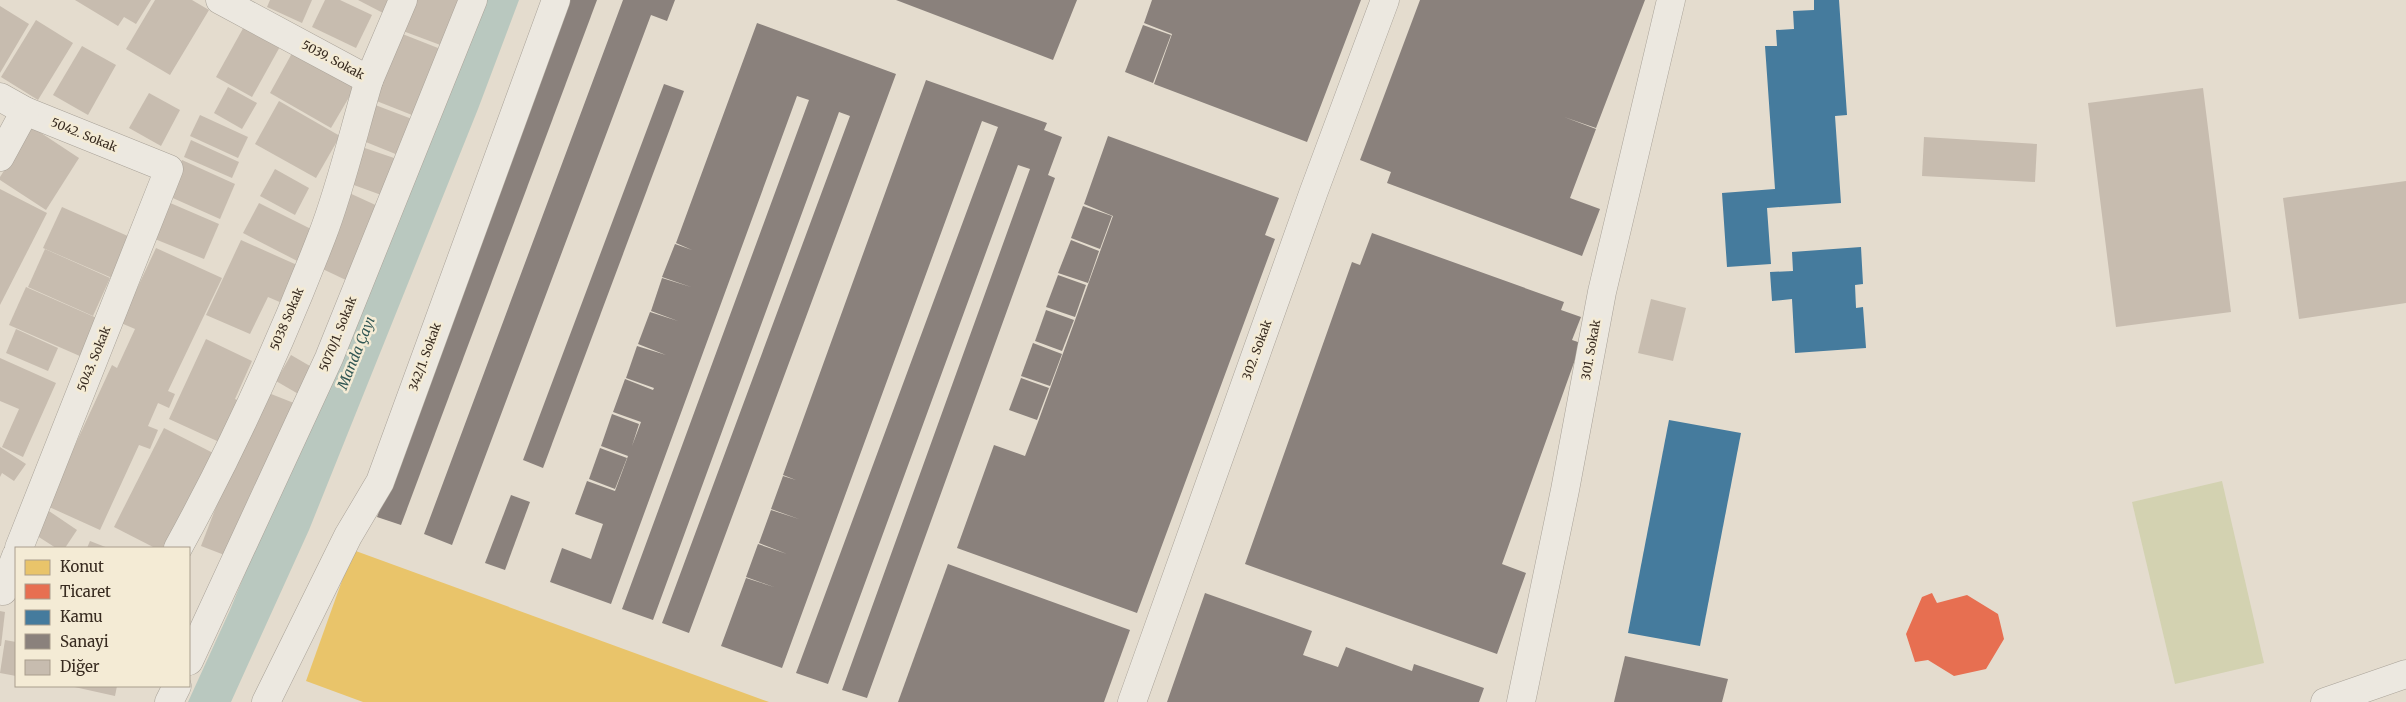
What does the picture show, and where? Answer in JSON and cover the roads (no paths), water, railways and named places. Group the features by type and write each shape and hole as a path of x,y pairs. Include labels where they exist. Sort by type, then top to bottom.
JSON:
{"street":[{"name":"5039. Sokak","path":"220,0 369,80 404,0"},
{"name":"5070/1. Sokak","path":"192,645 329,358 473,0"},
{"name":"342/1. Sokak","path":"266,702 348,536 380,482 556,0"},
{"name":"302. Sokak","path":"1132,702 1281,282 1385,0"},
{"name":"301. Sokak","path":"1521,702 1566,490 1602,292 1671,0"},
{"name":"5038 Sokak","path":"179,547 212,486 274,351 323,234 369,80"},
{"name":"5042. Sokak","path":"0,97 25,111 170,169"},
{"path":"0,157 25,111"},
{"name":"5043. Sokak","path":"19,547 170,169"},
{"path":"6,592 15,560"},
{"path":"2325,702 2406,674"},
{"path":"169,702 176,687"}],"water":[{"name":"Manda Çayı","path":"475,0 519,0 478,109 309,530 231,702 188,702 230,610 441,92"}]}
